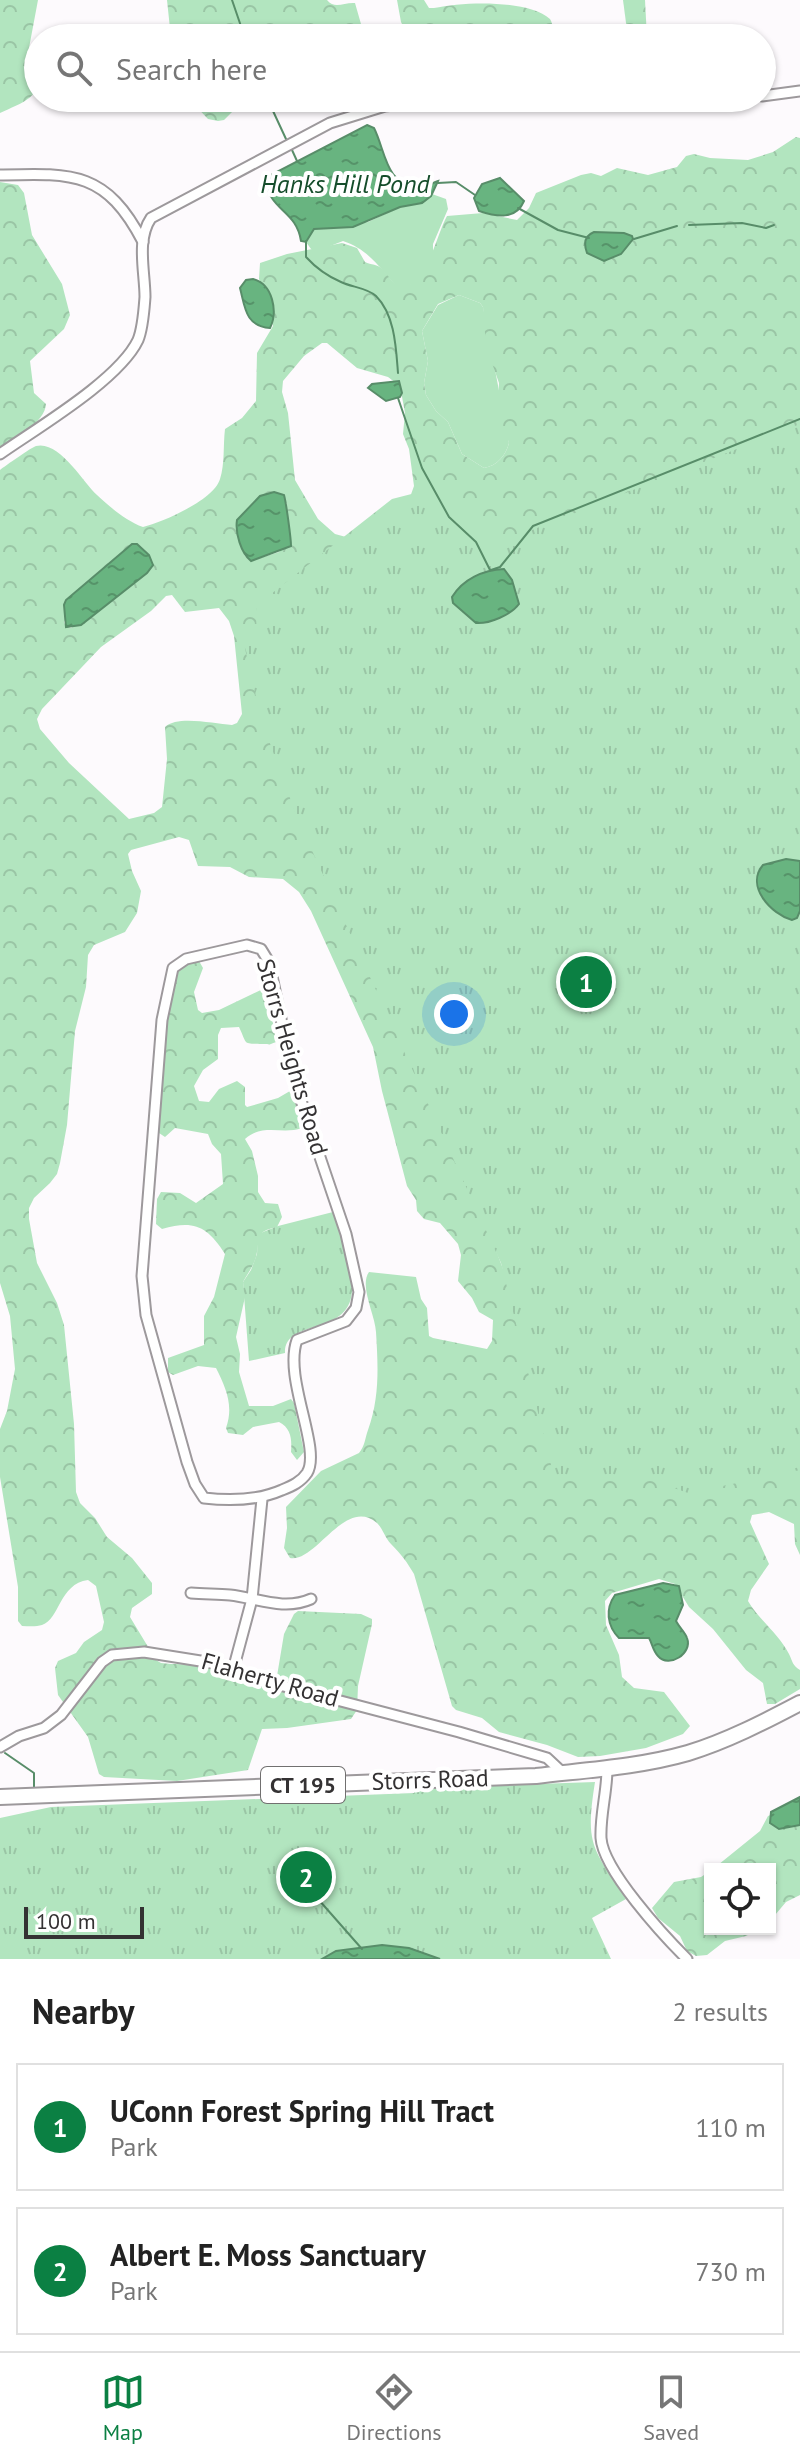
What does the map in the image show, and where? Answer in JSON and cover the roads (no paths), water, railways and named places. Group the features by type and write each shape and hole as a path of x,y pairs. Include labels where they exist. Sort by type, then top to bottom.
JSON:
{"main road":[{"name":"Storrs Road","path":"0,1797 607,1769 688,1753 725,1740 800,1703"}],"street":[{"path":"776,94 800,91"},
{"path":"129,216 140,220 151,218 330,123 366,112"},
{"path":"0,175 50,173 81,178 102,190 129,216 143,242"},
{"path":"0,454 54,417 126,359 139,338 144,308 144,231 151,218"},
{"name":"Storrs Heights Road","path":"247,945 261,949 269,962 288,1052 303,1107 346,1234 359,1292 356,1308 346,1321 297,1340 293,1352 293,1372 310,1454 309,1471 297,1483 262,1499 204,1498 195,1484 146,1315 142,1276 162,1020 173,968 186,959 247,945"},
{"path":"233,1670 252,1599 262,1499"},
{"path":"191,1593 297,1605 311,1599"},
{"name":"Flaherty Road","path":"0,1747 19,1736 44,1728 61,1715 91,1673 112,1655 144,1652 185,1657 547,1758 563,1773"},
{"path":"607,1769 602,1829 604,1849 636,1900 662,1934 687,1959"}],"water":[{"name":"Hanks Hill Pond","path":"367,125 374,128 388,166 399,181 419,188 438,181 431,196 422,203 400,207 353,227 314,229 306,242 301,241 294,222 272,198 265,178"},
{"path":"500,178 524,201 521,207 505,215 479,211 474,198 482,184"},
{"path":"594,232 624,233 633,239 621,254 604,261 587,253 586,241"},
{"path":"253,279 265,287 272,299 274,314 270,328 255,324 245,308 240,288 246,280"},
{"path":"399,381 400,397 386,401 368,388 372,384"},
{"path":"274,492 284,495 291,546 251,561 240,542 237,520 260,496"},
{"path":"132,544 137,544 149,555 153,565 147,573 81,625 66,627 66,600"},
{"path":"504,569 512,580 519,604 511,612 476,623 453,603 452,597 468,580 489,571"},
{"path":"786,859 800,861 800,911 797,918 792,920 769,905 757,882 763,865"},
{"path":"663,1583 679,1586 683,1605 676,1621 688,1644 679,1658 668,1661 656,1654 649,1638 619,1638 609,1617 615,1595"},
{"path":"800,1797 800,1825 779,1829 770,1823 771,1812"},
{"path":"382,1945 409,1948 440,1959 322,1959 336,1951"}],"waterway":[{"path":"232,0 240,24"},
{"path":"273,112 286,139"},
{"path":"292,150 297,161"},
{"path":"438,183 456,182 475,195"},
{"path":"518,208 558,230 589,238"},
{"path":"689,225 742,223 766,228 774,225"},
{"path":"634,239 677,226"},
{"path":"306,241 306,257 318,268 341,282 373,293 382,304 393,332 398,373"},
{"path":"398,398 422,468 449,517 476,542 490,570"},
{"path":"491,570 500,567 533,526 800,419"},
{"path":"5,1753 34,1773 34,1788"},
{"path":"306,1872 311,1891 362,1949"}],"place":[{"name":"UConn Forest Spring Hill Tract","path":"586,982"},
{"name":"Albert E. Moss Sanctuary","path":"306,1877"}]}
